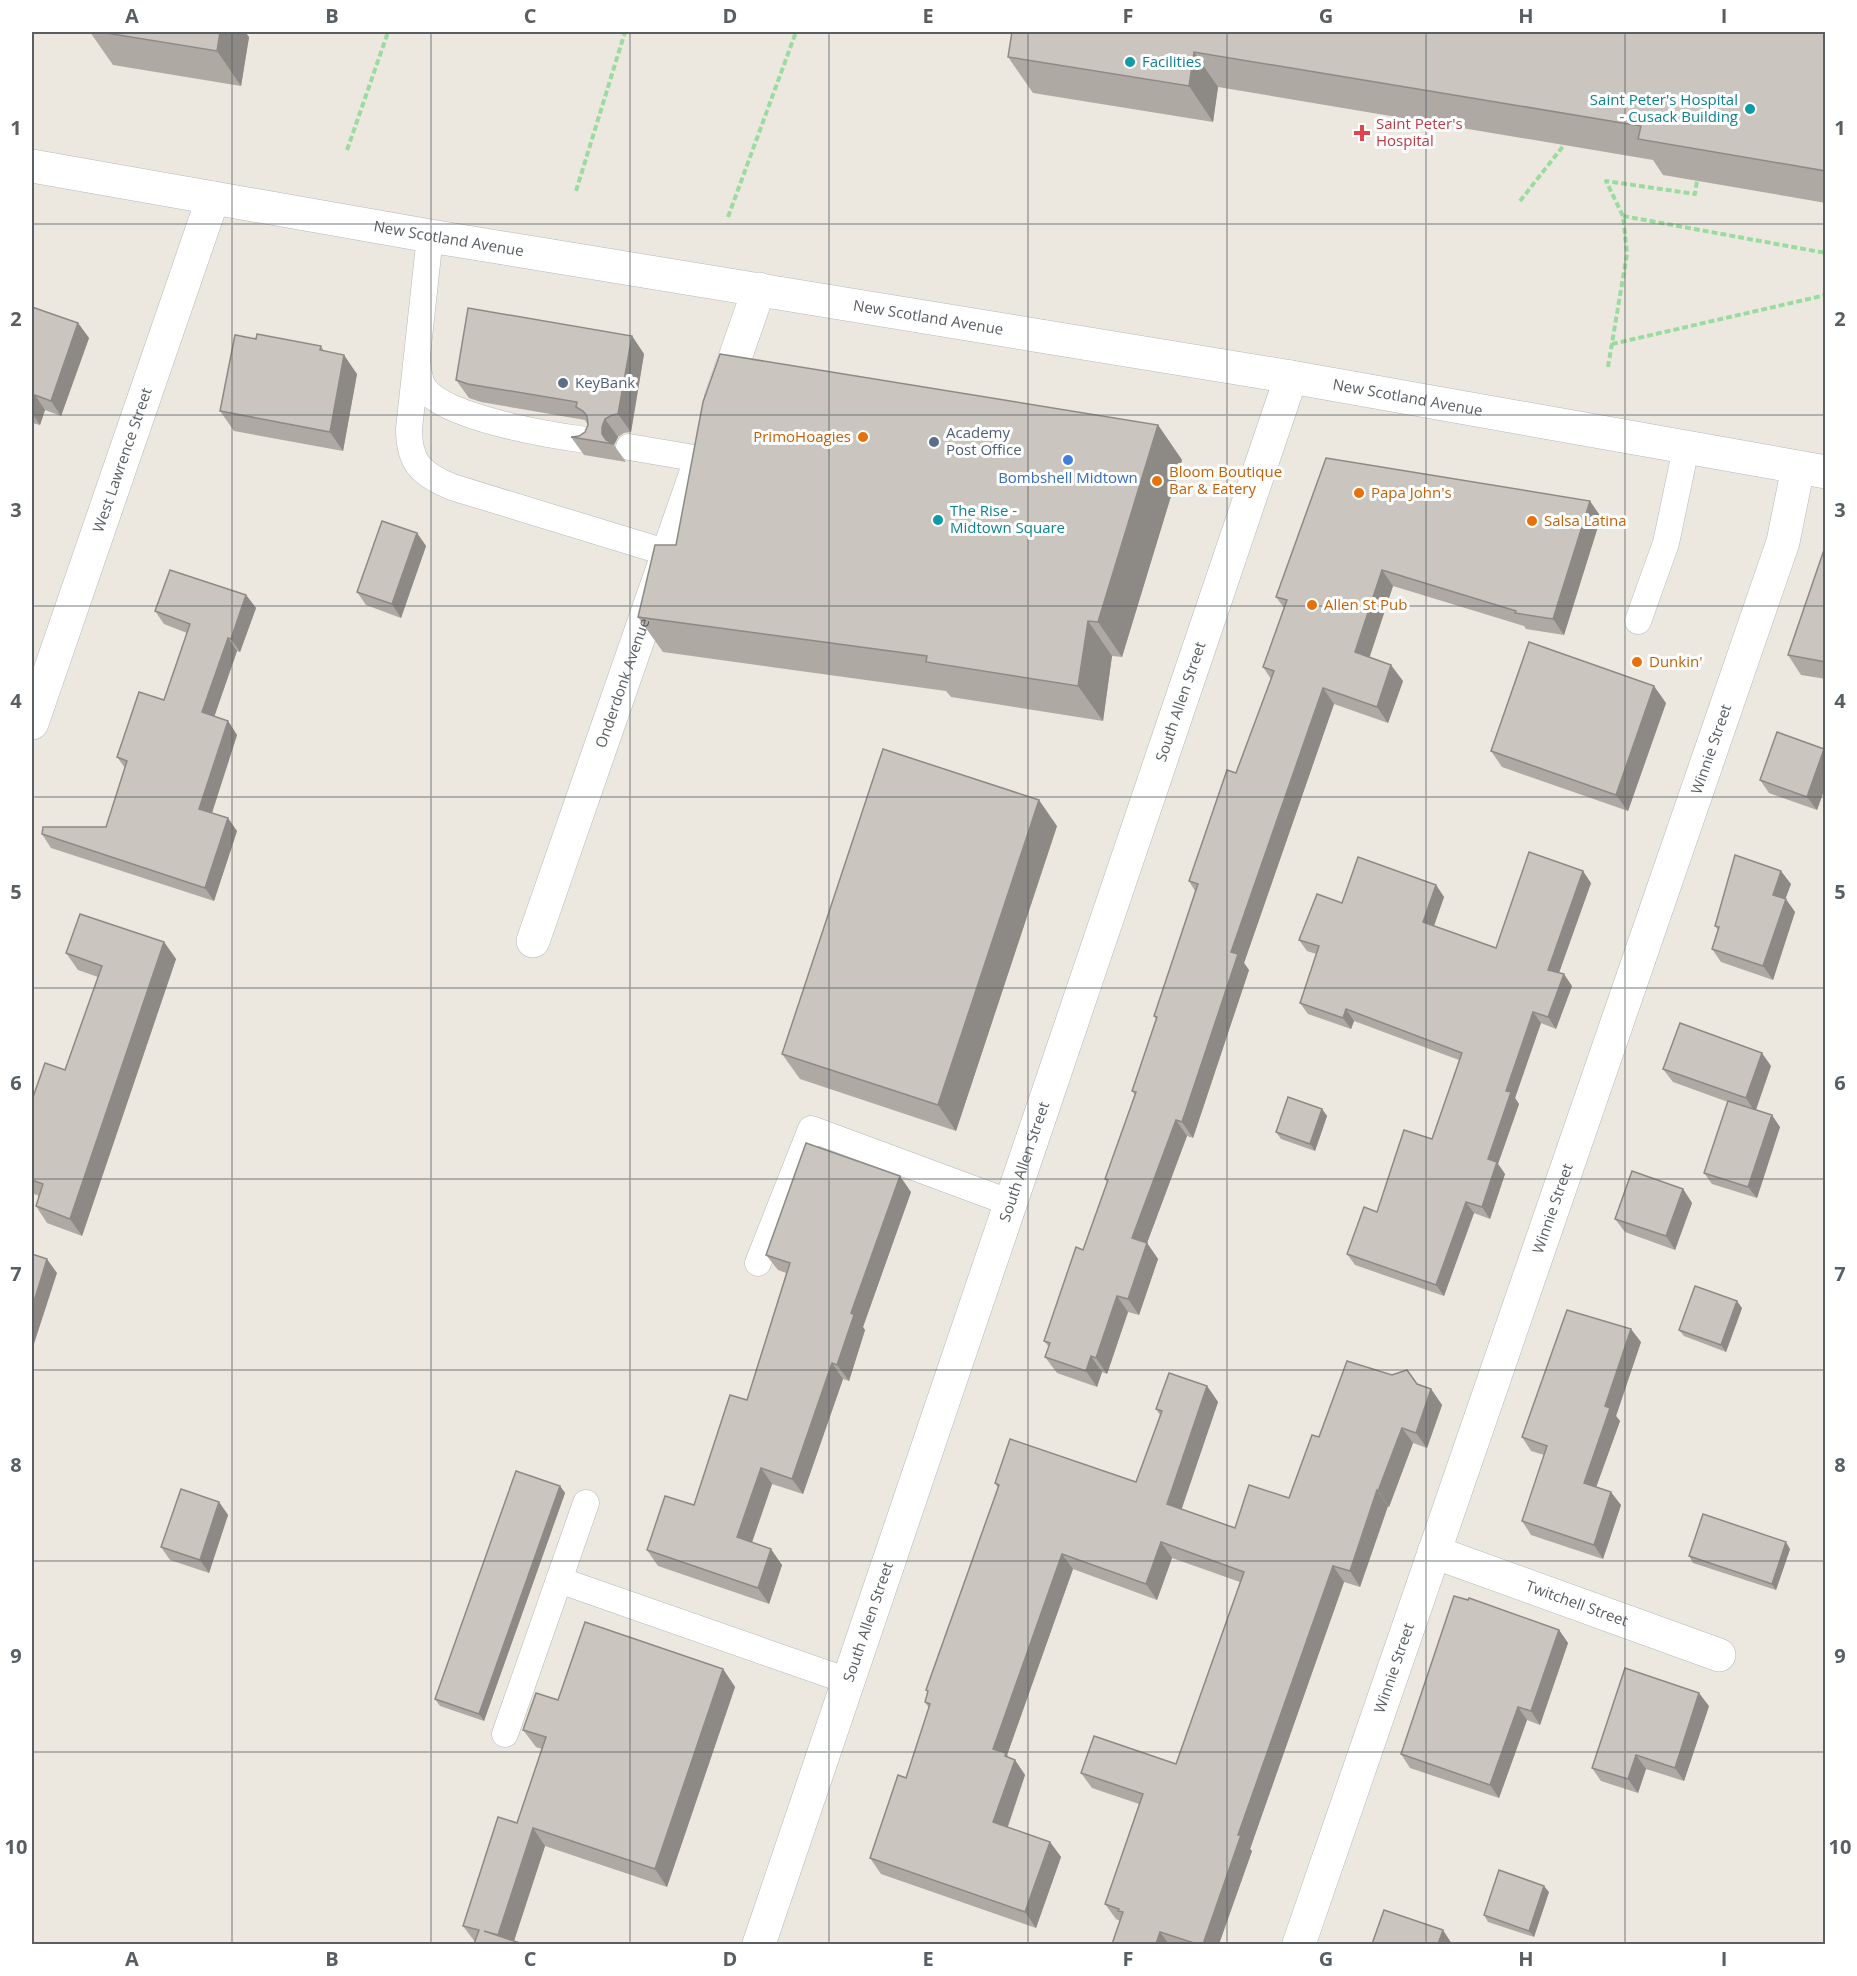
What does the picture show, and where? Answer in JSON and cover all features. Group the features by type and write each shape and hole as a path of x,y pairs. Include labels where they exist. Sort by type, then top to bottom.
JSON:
{"street":[{"name":"New Scotland Avenue","path":"32,166 430,236 1291,377 1812,470"},
{"name":"West Lawrence Street","path":"32,723 213,198"},
{"name":"Onderdonk Avenue","path":"533,941 759,289"},
{"name":"South Allen Street","path":"759,1944 1291,377"},
{"name":"Winnie Street","path":"1299,1944 1783,542 1812,470"},
{"name":"Twitchell Street","path":"1434,1552 1719,1655"}],"lane":[{"path":"430,236 409,437 414,460 424,473 452,487 668,553"},
{"path":"417,346 418,371 424,388 439,401 452,408 525,428 586,440"},
{"path":"629,447 707,440"},
{"path":"1638,621 1666,543 1686,447"},
{"path":"758,1263 811,1129 1011,1203"},
{"path":"505,1734 586,1503"},
{"path":"558,1580 848,1681"}],"path":[{"path":"347,150 388,32"},
{"path":"576,190 626,32"},
{"path":"728,217 796,32"},
{"path":"1520,201 1564,144"},
{"path":"1608,367 1627,254 1623,216 1606,181 1695,194 1697,180"},
{"path":"1623,216 1826,253"},
{"path":"1612,344 1826,295"}],"building":[{"path":"100,32 220,32 217,51"},
{"path":"1012,32 1826,32 1826,171 1638,139 1641,126 1194,52 1189,86 1008,57"},
{"path":"32,307 78,323 51,401 35,395 32,405"},
{"path":"468,308 632,336 618,414 605,419 602,427 602,434 606,440 614,444 571,437 585,432 588,425 587,416 576,407 577,402 456,380"},
{"path":"257,334 321,346 320,350 344,355 330,432 220,411 235,335 256,339"},
{"name":"The Rise - Midtown Square","path":"720,354 1158,425 1098,622 1088,621 1078,686 926,662 927,656 638,617 655,545 676,545 703,402"},
{"path":"1326,458 1590,501 1553,619 1515,613 1516,611 1382,570 1355,652 1391,665 1377,707 1323,688 1231,952 1238,954 1182,1122 1176,1120 1132,1238 1147,1243 1128,1299 1117,1296 1096,1358 1091,1356 1086,1371 1045,1357 1050,1343 1044,1341 1076,1247 1083,1250 1108,1180 1105,1179 1136,1092 1132,1091 1157,1017 1154,1016 1198,884 1189,881 1227,770 1236,773 1274,671 1263,667 1287,600 1276,597"},
{"path":"382,521 417,533 392,604 357,592"},
{"path":"1826,544 1826,662 1788,655"},
{"path":"170,570 246,595 202,712 228,721 199,809 228,818 205,888 42,834 43,827 106,827 127,761 117,757 139,692 164,700 190,624 155,611"},
{"path":"1529,642 1654,686 1616,795 1491,751"},
{"path":"1777,732 1824,749 1807,797 1760,780"},
{"path":"883,749 1039,800 938,1105 782,1054"},
{"path":"1529,852 1583,871 1548,970 1564,974 1548,1017 1533,1012 1506,1091 1511,1092 1488,1159 1497,1162 1482,1207 1466,1202 1436,1285 1347,1254 1364,1207 1377,1212 1404,1130 1432,1139 1462,1053 1346,1009 1343,1018 1300,1003 1319,946 1299,940 1317,894 1342,903 1358,857 1436,885 1423,922 1496,948"},
{"path":"1735,855 1781,871 1773,895 1786,899 1763,966 1712,949 1719,927 1715,926"},
{"path":"80,914 164,942 70,1219 36,1206 43,1184 32,1180 32,1100 45,1063 65,1070 102,966 66,953"},
{"path":"1680,1023 1762,1053 1746,1098 1663,1069"},
{"path":"1288,1097 1322,1109 1310,1144 1276,1132"},
{"path":"1728,1101 1772,1115 1748,1187 1704,1173"},
{"path":"806,1143 900,1176 851,1313 854,1315 837,1365 832,1363 792,1479 761,1468 737,1537 771,1549 758,1588 647,1550 665,1496 694,1505 730,1395 747,1400 790,1263 766,1255"},
{"path":"1632,1171 1683,1189 1666,1236 1615,1219"},
{"path":"32,1254 47,1259 32,1308"},
{"path":"1695,1286 1737,1301 1721,1345 1679,1330"},
{"path":"1567,1310 1631,1329 1605,1406 1610,1408 1584,1483 1611,1492 1594,1545 1522,1521 1547,1446 1522,1437"},
{"path":"1347,1361 1392,1375 1407,1370 1417,1384 1431,1389 1416,1433 1402,1428 1377,1490 1350,1571 1333,1566 1238,1835 1241,1835 1203,1944 1160,1932 1156,1944 1112,1944 1123,1912 1105,1904 1143,1794 1081,1773 1094,1736 1176,1764 1244,1572 1161,1542 1146,1584 1062,1554 993,1749 1006,1753 1005,1756 1015,1760 993,1822 1050,1842 1025,1912 870,1858 898,1775 906,1778 930,1704 925,1702 928,1691 926,1690 999,1485 995,1483 1010,1439 1136,1482 1162,1411 1156,1409 1169,1373 1207,1386 1167,1504 1235,1528 1249,1485 1289,1498 1312,1435 1319,1437"},
{"path":"516,1471 560,1486 479,1714 435,1699"},
{"path":"181,1489 219,1502 200,1560 161,1547"},
{"path":"1703,1514 1786,1542 1772,1584 1689,1556"},
{"path":"1454,1596 1468,1600 1469,1598 1559,1630 1531,1711 1518,1707 1490,1785 1401,1754"},
{"path":"585,1622 723,1669 655,1869 533,1828 498,1935 484,1931 523,1944 474,1944 479,1930 463,1926 498,1817 517,1823 546,1737 523,1730 536,1693 558,1700"},
{"path":"1625,1668 1699,1693 1675,1768 1636,1755 1628,1779 1592,1768"},
{"path":"1499,1870 1544,1886 1529,1931 1484,1915"},
{"path":"1384,1910 1443,1930 1438,1944 1372,1944"}],"place":[{"name":"Facilities","path":"1130,62"},
{"name":"Saint Peter's Hospital - Cusack Building","path":"1750,109"},
{"name":"Saint Peter's Hospital","path":"1362,133"},
{"name":"KeyBank","path":"563,383"},
{"name":"PrimoHoagies","path":"863,437"},
{"name":"Academy Post Office","path":"934,442"},
{"name":"Bombshell Midtown","path":"1068,460"},
{"name":"Bloom Boutique Bar & Eatery","path":"1157,481"},
{"name":"Papa John's","path":"1359,493"},
{"name":"The Rise - Midtown Square","path":"938,520"},
{"name":"Salsa Latina","path":"1532,521"},
{"name":"Allen St Pub","path":"1312,605"},
{"name":"Dunkin'","path":"1637,662"}]}
